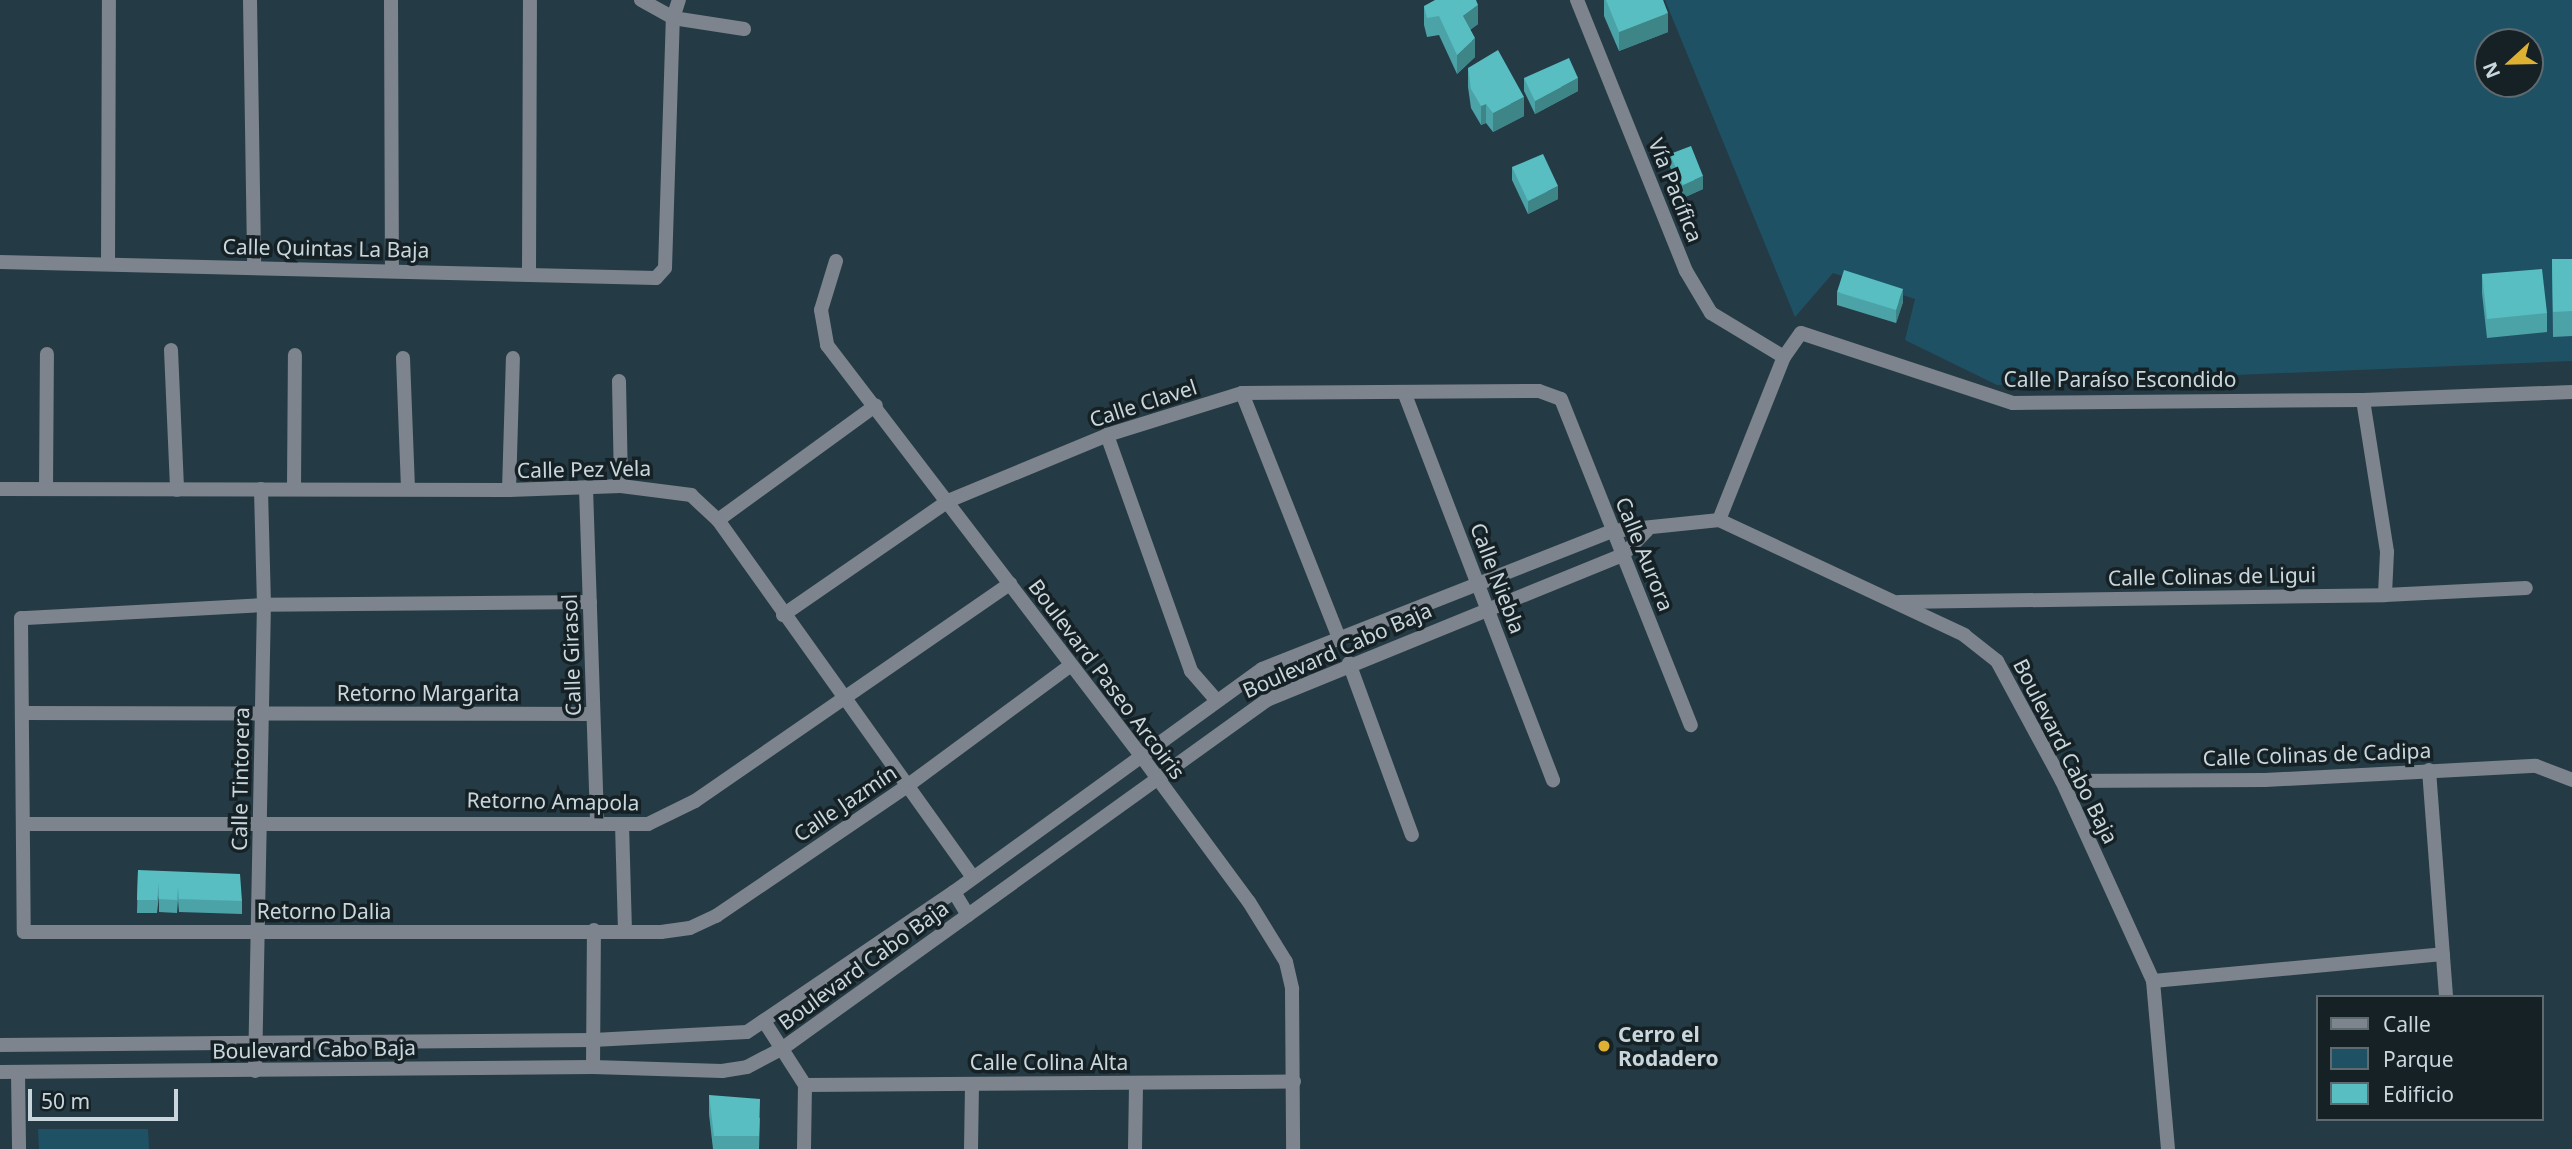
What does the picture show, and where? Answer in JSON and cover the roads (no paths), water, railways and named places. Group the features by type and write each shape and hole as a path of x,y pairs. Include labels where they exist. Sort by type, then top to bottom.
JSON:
{"street":[{"path":"108,264 109,0"},
{"path":"250,0 254,267"},
{"path":"391,0 392,270"},
{"path":"529,274 530,0"},
{"path":"641,0 673,18 744,29"},
{"path":"673,18 680,0"},
{"name":"Vía Pacífica","path":"1577,0 1686,271 1712,313 1784,357"},
{"name":"Calle Quintas La Baja","path":"0,262 392,270 651,279 666,268 673,18"},
{"name":"Boulevard Paseo Arcoiris","path":"836,261 821,310 821,329 827,345 876,405 1142,757 1249,902 1286,962 1292,989 1293,1149"},
{"name":"Calle Paraíso Escondido","path":"1719,520 1784,357 1798,334 1805,333 2013,403 2363,400 2572,392"},
{"path":"172,350 177,491"},
{"path":"46,489 47,354"},
{"path":"294,488 295,355"},
{"path":"403,358 408,489"},
{"path":"509,490 513,358"},
{"path":"619,381 621,486"},
{"name":"Calle Clavel","path":"783,615 948,501 1107,435 1242,393 1539,391 1560,399"},
{"name":"Calle Niebla","path":"1404,392 1553,780"},
{"path":"1242,393 1338,636"},
{"name":"Calle Aurora","path":"1560,399 1691,725"},
{"path":"2363,400 2387,552 2385,595"},
{"path":"718,520 876,405"},
{"path":"1107,435 1191,671 1216,700"},
{"name":"Calle Pez Vela","path":"0,489 509,490 621,486 691,495 718,520 843,700 973,877"},
{"name":"Calle Girasol","path":"586,488 597,821"},
{"name":"Calle Tintorera","path":"255,1071 264,605 261,489"},
{"name":"Boulevard Cabo Baja","path":"0,1045 593,1040 730,1035 747,1032 954,892 1262,669 1338,636 1613,531 1647,530 1684,521 1719,520 1964,635 1997,661 2062,781 2152,981 2168,1149"},
{"name":"Boulevard Cabo Baja","path":"0,1072 593,1067 722,1071 747,1067 783,1048 1267,699 1349,663 1623,555 1647,530"},
{"name":"Retorno Amapola","path":"23,824 597,821 622,824 664,819 843,700 1010,584"},
{"name":"Calle Colinas de Ligui","path":"1897,602 2385,595 2526,588"},
{"path":"23,824 21,618 264,605 590,602"},
{"path":"1349,663 1412,835"},
{"name":"Calle Jazmín","path":"625,931 690,928 716,916 907,786 1071,665"},
{"name":"Retorno Margarita","path":"22,713 593,714"},
{"name":"Calle Colinas de Cadipa","path":"2062,781 2264,780 2536,766 2572,780"},
{"path":"2429,770 2446,995"},
{"name":"Retorno Dalia","path":"23,824 24,932 625,931"},
{"path":"622,824 625,931"},
{"path":"954,892 968,915"},
{"path":"593,1067 594,930"},
{"path":"2152,981 2443,954"},
{"path":"764,1021 805,1085 804,1149"},
{"path":"18,1073 19,1149"},
{"name":"Calle Colina Alta","path":"805,1085 1294,1082"},
{"path":"1135,1149 1136,1083"},
{"path":"971,1149 972,1084"}],"place":[{"name":"Cerro el Rodadero","path":"1604,1046"}]}
